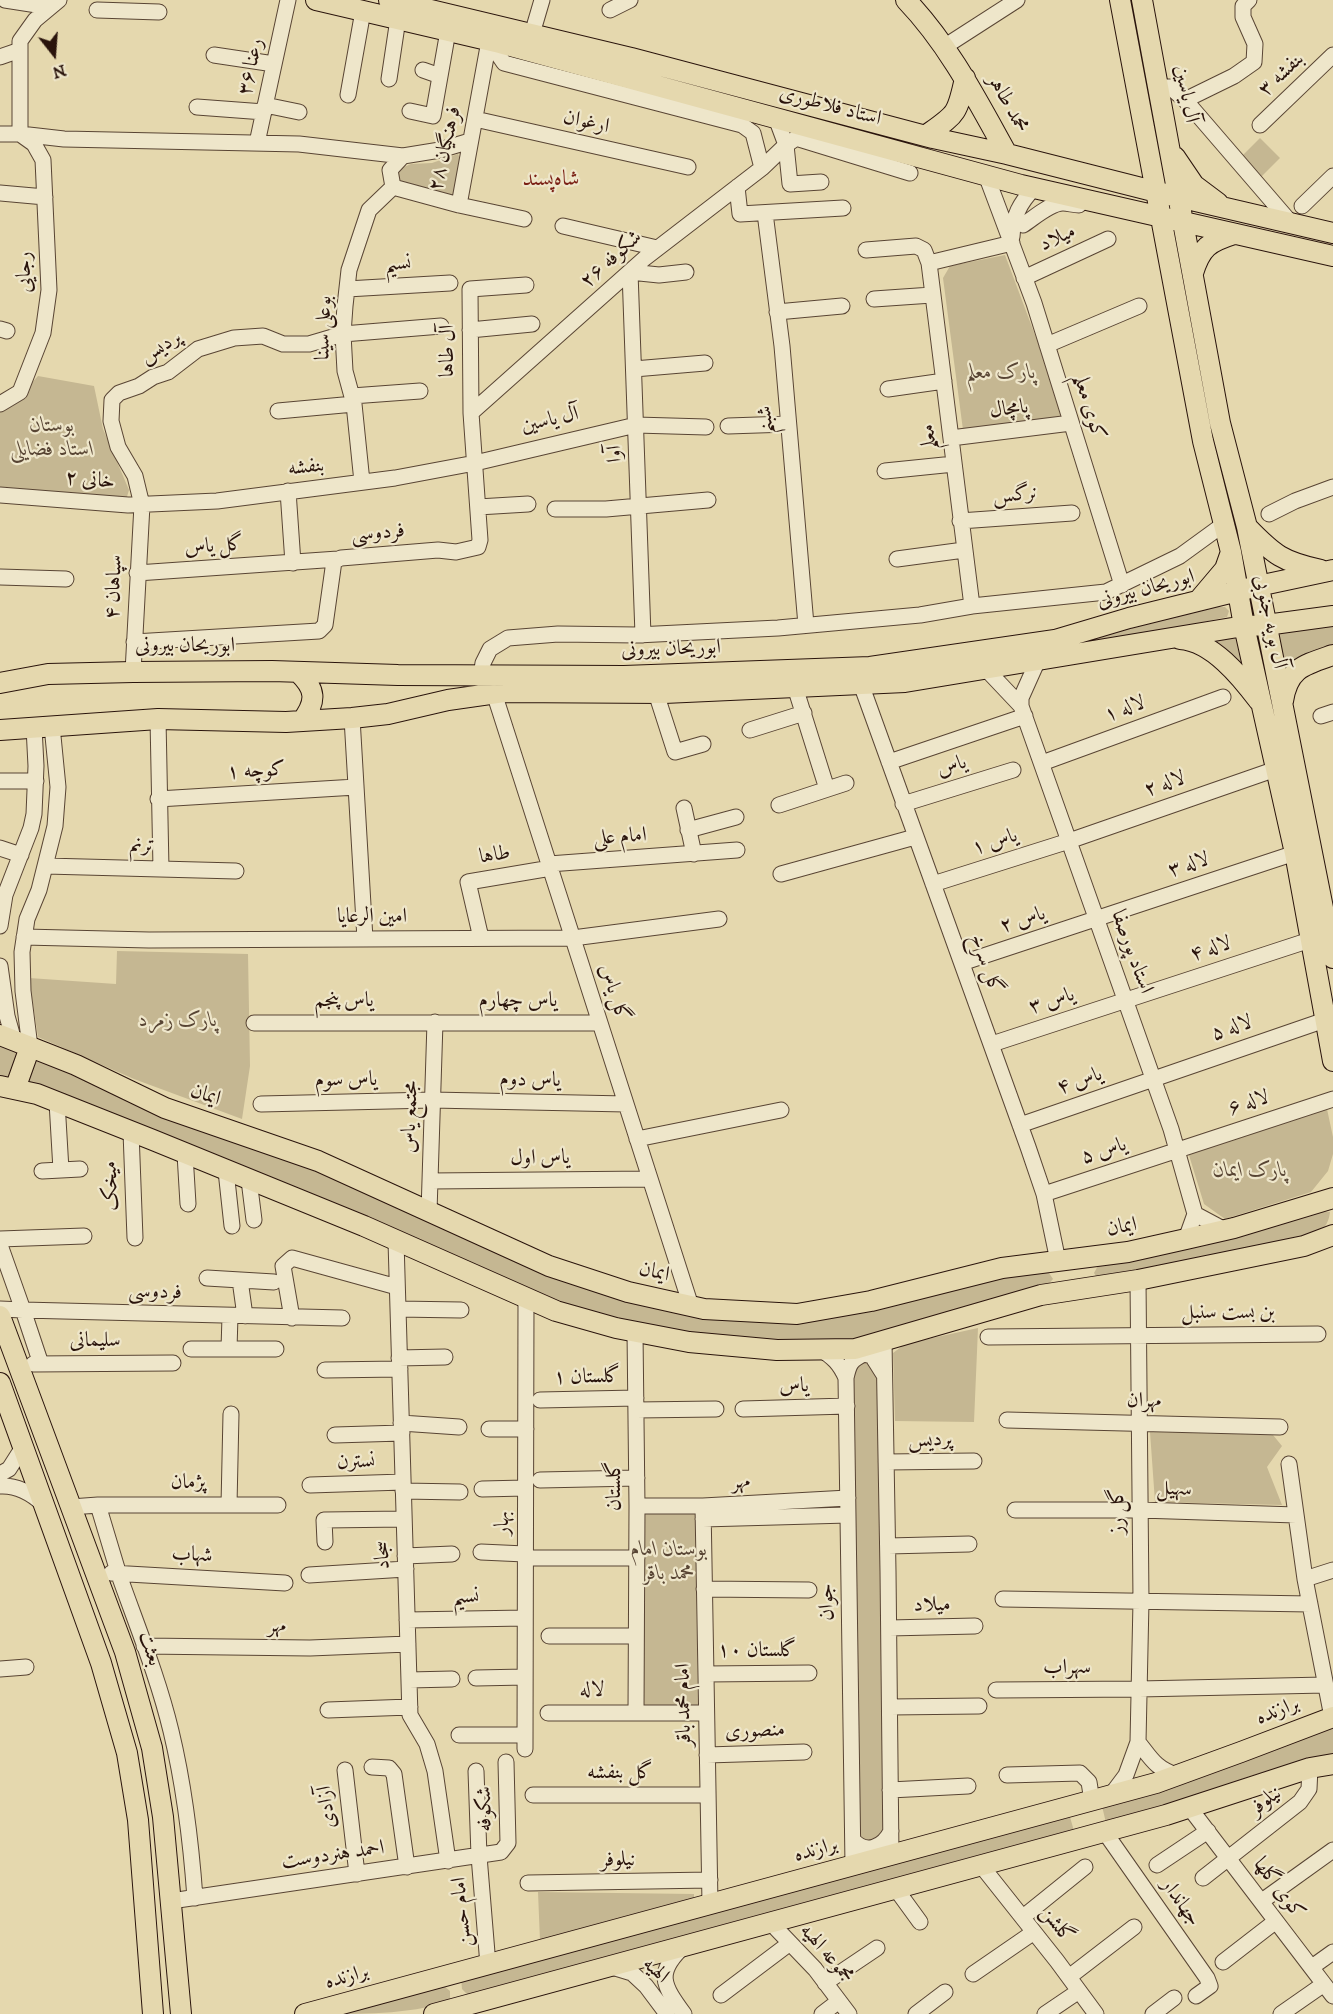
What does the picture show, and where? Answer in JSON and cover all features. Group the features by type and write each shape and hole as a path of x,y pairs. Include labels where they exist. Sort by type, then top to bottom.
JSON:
{"main road":[{"name":"استاد فلاطوری","path":"316,0 363,11 397,5 532,34 550,48 776,118 798,137 986,175 1333,256"},
{"name":"محمد طاهر","path":"906,0 944,47 965,78 1007,154"},
{"path":"1120,0 1157,192"},
{"name":"آل یاسین","path":"1142,0 1180,198"},
{"name":"استاد فلاطوری","path":"397,5 448,31 489,41 631,58 925,136 1333,233"},
{"name":"محمد طاهر","path":"925,136 951,119 959,106 965,78"},
{"path":"1143,114 1149,123 1154,124 1159,122 1164,113"},
{"path":"1120,183 1135,178 1142,172 1149,150"},
{"path":"1171,151 1194,184 1209,198 1228,209"},
{"name":"آل بویه جنوبی","path":"1157,192 1203,441 1231,552 1244,626 1273,705 1333,958"},
{"name":"آل بویه جنوبی","path":"1180,198 1220,423 1247,527 1266,625 1276,769 1295,853 1333,1061"},
{"path":"1132,210 1154,231 1169,258"},
{"path":"1193,273 1197,259 1204,248 1216,240 1234,234"},
{"path":"1186,344 1205,340"},
{"path":"1247,527 1284,560 1330,571"},
{"path":"1198,601 1225,569 1231,552"},
{"name":"ابوریحان بیرونی","path":"0,683 48,674 133,672 624,676 870,667 1055,640 1198,601 1330,571"},
{"name":"ابوریحان بیرونی","path":"0,730 158,719 302,721 352,718 388,714 448,700 494,693 656,693 905,682 1244,626 1333,616"},
{"path":"1175,638 1188,639 1211,651 1249,687 1273,705 1290,676 1317,660 1333,655"},
{"path":"298,672 308,682 313,695 311,710 302,721"},
{"path":"15,1041 6,1089 37,1094 57,1102 396,1241 556,1311 635,1332 689,1342 777,1350 855,1349 1053,1292 1058,1287 1060,1274 1052,1262"},
{"name":"ایمان","path":"15,1041 76,1065 165,1108 318,1161 549,1266 628,1292 704,1309 796,1314 871,1301 1002,1268 1128,1252 1225,1230 1329,1199"},
{"path":"1047,1294 1138,1280 1332,1239"},
{"path":"1101,1256 1091,1261 1087,1271 1092,1282 1102,1286"},
{"name":"بعثت","path":"0,1316 125,1652 152,1748 163,1817 181,2014"},
{"path":"0,1386 101,1663 127,1753 138,1820 153,2014"},
{"name":"برازنده","path":"305,2014 1069,1808 1176,1776 1333,1717"},
{"path":"434,2014 1076,1839 1190,1807 1310,1768 1333,1764"},
{"path":"1100,1798 1095,1806 1095,1820 1104,1831"},
{"path":"1069,1808 1081,1817 1083,1825 1076,1839"},
{"path":"138,1820 163,1817"},
{"path":"452,1974 459,1984 462,1995 461,2007"},
{"path":"179,1986 193,2014"}],"street":[{"path":"5,0 55,4"},
{"name":"رعنا ۳۶","path":"257,143 288,0"},
{"path":"532,34 542,0"},
{"path":"610,10 630,0"},
{"path":"944,47 1017,0"},
{"path":"1185,100 1234,76 1254,62 1255,44 1243,17 1243,6 1249,0"},
{"path":"21,134 20,41 35,20 55,4"},
{"path":"98,10 128,5 159,12"},
{"path":"388,79 397,5"},
{"path":"348,95 363,11"},
{"path":"410,111 433,116 448,31"},
{"path":"489,41 504,63 742,125 753,133 762,168"},
{"name":"فرهنگیان ۲۸","path":"393,187 459,205 489,41"},
{"path":"0,57 20,50"},
{"path":"214,55 274,64"},
{"name":"بنفشه ۳","path":"1260,125 1333,55"},
{"path":"423,70 440,76"},
{"path":"1159,87 1170,87 1185,100 1291,223"},
{"path":"197,107 299,112"},
{"path":"776,118 798,137 909,173"},
{"name":"ارغوان","path":"474,119 688,167"},
{"path":"0,134 64,139 299,144 403,156 440,150 470,141"},
{"name":"رجایی","path":"0,404 20,392 43,333 50,290 43,160 34,144 21,134"},
{"path":"798,137 790,184 821,182"},
{"name":"شکوفه ۲۶","path":"471,413 657,248 762,168 798,137"},
{"path":"393,187 390,170 403,156"},
{"name":"کوی معلم","path":"986,175 1047,345 1122,585"},
{"path":"1302,206 1333,176"},
{"name":"بوعلی سینا","path":"362,482 353,400 345,371 343,334 347,289 350,270 369,210 393,187"},
{"path":"737,187 740,214 843,208"},
{"name":"کوی معلم","path":"1012,243 1016,212 1034,188"},
{"path":"0,192 45,196"},
{"path":"1023,225 1052,205 1062,203 1083,205 1089,200"},
{"path":"459,205 524,219"},
{"name":"شبنم","path":"765,213 777,312 806,625"},
{"path":"563,226 657,248"},
{"name":"میلاد","path":"1024,278 1108,239"},
{"path":"866,250 916,246 924,250 929,263 1012,243"},
{"name":"معلم","path":"929,263 972,606"},
{"path":"630,272 659,274 687,272"},
{"name":"آوا","path":"630,272 643,635"},
{"name":"نسیم","path":"347,289 450,283"},
{"name":"آل طاها","path":"471,413 470,289 526,285"},
{"path":"874,299 932,295"},
{"path":"777,312 842,306"},
{"path":"1047,345 1139,306"},
{"path":"470,330 532,324"},
{"name":"پردیس","path":"142,504 135,476 118,447 111,421 112,400 119,393 168,372 198,349 234,338 263,336 284,344 309,344 343,334 441,326"},
{"path":"634,369 705,363"},
{"path":"888,389 944,381"},
{"path":"278,411 420,391"},
{"name":"فردوسی","path":"134,642 319,631 325,625 332,564 338,560 438,550 456,552 478,547 480,540 471,413"},
{"name":"پامچال","path":"951,438 1071,423"},
{"path":"728,426 788,424"},
{"name":"آل یاسین","path":"475,463 636,425 706,427"},
{"name":"بنفشه","path":"142,504 217,501 362,482 475,463"},
{"path":"885,471 954,464"},
{"path":"1269,514 1295,501 1333,487"},
{"path":"288,491 293,563"},
{"name":"خانی ۲","path":"0,495 128,505 142,504"},
{"path":"555,509 606,509 708,500"},
{"name":"سپاهان ۴","path":"133,672 142,504"},
{"path":"478,507 528,504"},
{"name":"نرگس","path":"960,520 1072,513"},
{"path":"481,676 483,663 490,650 508,638 558,634 643,635 806,625 920,615 972,606 1106,592 1180,556 1224,524"},
{"path":"897,559 964,550"},
{"name":"گل یاس","path":"137,573 338,560"},
{"path":"0,577 66,579"},
{"path":"1023,711 1022,698 1038,660"},
{"path":"986,669 1023,711"},
{"name":"گل سرخ","path":"861,684 1044,1194 1052,1262"},
{"path":"795,687 827,789"},
{"name":"گل یاس","path":"494,693 691,1306"},
{"path":"656,693 675,752 703,744"},
{"name":"لاله ۱","path":"1041,763 1223,696"},
{"path":"889,762 1023,711"},
{"name":"استاد پورصفا","path":"1023,711 1154,1079 1178,1150 1195,1214"},
{"path":"750,730 804,713"},
{"path":"352,718 365,939"},
{"path":"158,719 161,869"},
{"path":"0,926 5,895 32,821 43,726"},
{"path":"15,1041 23,991 22,952 27,919 39,890 55,826 58,787 43,726"},
{"name":"لاله ۲","path":"1069,841 1276,769"},
{"name":"یاس","path":"903,804 1013,770"},
{"path":"0,781 36,781"},
{"path":"779,805 846,783"},
{"name":"کوچه ۱","path":"158,799 356,787"},
{"path":"684,808 694,854"},
{"path":"688,830 735,817"},
{"path":"781,874 915,837"},
{"name":"یاس ۱","path":"933,884 1069,841"},
{"path":"0,848 21,855"},
{"name":"امام علی","path":"550,866 737,850"},
{"name":"لاله ۳","path":"1096,918 1295,853"},
{"name":"ترنم","path":"45,866 236,871"},
{"name":"طاها","path":"481,938 468,882 550,866"},
{"name":"یاس ۲","path":"962,963 1096,918"},
{"name":"امین الرعایا","path":"24,937 149,940 573,938 720,919"},
{"name":"لاله ۴","path":"1126,1001 1310,940"},
{"path":"0,966 7,1016 15,1041"},
{"name":"یاس ۳","path":"992,1044 1126,1001"},
{"name":"لاله ۵","path":"1154,1079 1324,1020"},
{"name":"یاس چهارم","path":"435,1022 600,1023"},
{"name":"یاس پنجم","path":"254,1023 435,1022"},
{"name":"مجتمع یاس","path":"429,1212 435,1022"},
{"name":"یاس ۴","path":"1020,1125 1154,1079"},
{"name":"لاله ۶","path":"1178,1150 1333,1099"},
{"name":"یاس سوم","path":"261,1104 432,1100"},
{"name":"یاس دوم","path":"432,1100 626,1104"},
{"path":"57,1102 61,1170"},
{"path":"637,1139 781,1110"},
{"name":"میخک","path":"131,1132 135,1238"},
{"name":"یاس ۵","path":"1044,1194 1178,1150"},
{"path":"185,1154 188,1204"},
{"path":"42,1171 80,1169"},
{"path":"226,1171 232,1226"},
{"name":"یاس اول","path":"430,1181 650,1179"},
{"path":"249,1180 254,1220"},
{"path":"1185,1239 1195,1214 1225,1230"},
{"path":"0,1239 84,1236"},
{"name":"سجاد","path":"396,1241 410,1715 427,1744 435,1771 448,1861"},
{"path":"0,1245 41,1364"},
{"path":"292,1318 283,1266 292,1258 397,1287"},
{"path":"207,1278 274,1282"},
{"path":"228,1349 237,1316 240,1280"},
{"name":"گل رز","path":"1100,1798 1126,1775 1138,1742 1141,1601 1138,1280"},
{"name":"بهار","path":"459,1736 525,1742 525,1617 529,1556 525,1488 526,1298"},
{"name":"فردوسی","path":"0,1309 342,1318"},
{"path":"398,1309 461,1310"},
{"name":"گلستان","path":"635,1332 636,1712"},
{"name":"بن بست سنبل","path":"988,1337 1318,1334"},
{"path":"884,1341 891,1855"},
{"path":"191,1349 276,1349"},
{"path":"820,1349 830,1355 840,1366 846,1378"},
{"path":"846,1378 849,1364 864,1354 873,1356 884,1375"},
{"path":"326,1370 445,1357"},
{"name":"سلیمانی","path":"18,1364 173,1363"},
{"name":"جوان","path":"846,1378 853,1866"},
{"name":"گلستان ۱","path":"540,1400 636,1404"},
{"path":"636,1404 716,1409"},
{"name":"یاس","path":"742,1409 847,1406"},
{"path":"229,1505 231,1414"},
{"name":"مهران","path":"1006,1420 1280,1427"},
{"path":"334,1435 401,1428 459,1427"},
{"path":"489,1429 526,1429"},
{"path":"0,1474 9,1469 23,1447"},
{"name":"پردیس","path":"886,1462 974,1461"},
{"path":"1289,1464 1305,1579 1310,1604 1327,1658 1325,1684 1333,1717"},
{"path":"540,1480 637,1478"},
{"path":"0,1485 20,1489 43,1503"},
{"name":"نسترن","path":"310,1485 403,1487 460,1492"},
{"path":"482,1489 525,1488"},
{"name":"مهر","path":"703,1512 848,1498"},
{"path":"98,1505 173,1741 183,1793 195,1898"},
{"name":"پژمان","path":"71,1507 278,1505"},
{"name":"مهر","path":"637,1506 703,1512 848,1515"},
{"name":"سهیل","path":"1015,1510 1140,1510 1296,1515"},
{"name":"امام محمد باقر","path":"703,1512 710,1904"},
{"path":"325,1542 324,1520 404,1519"},
{"path":"888,1546 969,1544"},
{"path":"481,1552 529,1556 637,1558"},
{"path":"309,1575 406,1563 452,1554"},
{"path":"1305,1579 1333,1570"},
{"name":"شهاب","path":"96,1574 119,1573 285,1583"},
{"path":"704,1588 809,1590"},
{"path":"1003,1599 1310,1604"},
{"name":"نسیم","path":"407,1620 525,1617"},
{"name":"میلاد","path":"889,1628 975,1626"},
{"path":"549,1636 636,1636"},
{"name":"مهر","path":"144,1646 310,1648 408,1644"},
{"path":"0,1669 26,1667"},
{"name":"گلستان ۱۰","path":"706,1674 809,1673"},
{"path":"476,1678 525,1677"},
{"path":"409,1680 452,1679"},
{"name":"سهراب","path":"996,1690 1325,1684"},
{"path":"890,1707 979,1706"},
{"path":"328,1710 410,1707"},
{"name":"لاله","path":"548,1713 706,1713"},
{"path":"1138,1742 1163,1771 1176,1776"},
{"name":"منصوری","path":"707,1755 804,1752"},
{"name":"شکوفه","path":"501,1852 508,1843 506,1762"},
{"path":"372,1767 389,1768 394,1774 407,1867"},
{"name":"نیلوفر","path":"1203,1878 1300,1802 1309,1789 1310,1768"},
{"name":"آزادی","path":"345,1770 357,1874"},
{"name":"امام حسن","path":"476,1771 479,1856 488,1965"},
{"path":"1007,1775 1080,1773 1100,1798"},
{"path":"890,1790 968,1786"},
{"name":"گل بنفشه","path":"533,1796 708,1795"},
{"name":"کوی گلها","path":"1190,1807 1329,1990"},
{"path":"852,1840 858,1846 869,1849 886,1840 891,1831"},
{"name":"جهاندار","path":"1104,1831 1207,1978 1210,1986 1196,1996"},
{"path":"1157,1865 1208,1831"},
{"path":"1262,1901 1333,1851"},
{"name":"احمد هنردوست","path":"171,1901 501,1852"},
{"name":"گلشن","path":"980,1864 1096,2014"},
{"path":"1023,1917 1085,1867"},
{"name":"نیلوفر","path":"528,1883 710,1880"},
{"path":"896,1889 920,1922"},
{"path":"1223,1962 1276,1921"},
{"name":"مجموعه الهیه","path":"770,1922 825,1983 849,2014"},
{"path":"1069,1977 1134,1927"},
{"path":"973,1974 1034,1932"},
{"path":"721,1995 790,1943"},
{"name":"الهیه","path":"684,1946 669,1963 664,1973 672,1996 684,2014"},
{"path":"825,1983 877,1948"},
{"path":"1312,1967 1333,1952"},
{"name":"الهیه","path":"609,1966 632,1973 650,1990 667,2014"},
{"path":"650,1990 649,1984 654,1979 666,1983"},
{"path":"1281,2014 1329,1990"},
{"path":"1045,2014 1079,1991"},
{"path":"916,2014 945,1992"},
{"path":"1153,2014 1174,1998"},
{"path":"822,2014 839,2001"}],"green space":[{"path":"1260,138 1280,158 1259,179 1239,159"},
{"path":"458,154 461,160 456,192 451,196 402,183 397,176 399,169 411,164 432,163"},
{"name":"پارک معلم","path":"1005,255 1038,343 1061,416 963,430 943,278 950,266"},
{"name":"بوستان استاد فضایلی","path":"38,376 94,386 103,429 129,490 126,500 0,488 0,410"},
{"path":"1212,607 1225,607 1229,611 1227,617 1113,641 995,661 1074,643"},
{"path":"1333,622 1333,649 1284,676 1275,631"},
{"path":"1238,630 1249,680 1204,644"},
{"name":"پارک زمرد","path":"117,951 248,954 250,1066 242,1119 134,1079 38,1037 29,978 116,984"},
{"path":"0,1043 19,1050 10,1078 0,1076"},
{"path":"36,1056 321,1168 547,1271 801,1322 906,1303 998,1278 1047,1270 1053,1279 1046,1287 856,1342 771,1343 674,1331 562,1307 27,1083"},
{"name":"پارک ایمان","path":"1327,1109 1333,1137 1333,1154 1328,1171 1311,1192 1225,1219 1204,1204 1188,1152"},
{"path":"1312,1210 1330,1212 1328,1222 1323,1228 1308,1238 1098,1279 1094,1273 1100,1262"},
{"path":"978,1328 974,1422 895,1421 893,1353 905,1344"},
{"path":"868,1358 877,1379 885,1808 883,1828 872,1845 858,1837 851,1368"},
{"path":"1150,1432 1273,1435 1282,1446 1267,1467 1282,1505 1155,1502"},
{"name":"بوستان امام محمد باقر","path":"695,1510 698,1705 644,1706 641,1511"},
{"path":"1333,1724 1333,1753 1250,1776 1170,1805 1106,1823 1102,1806"},
{"path":"1070,1817 1074,1831 964,1859 469,1996 462,1989 461,1978 906,1858"},
{"path":"538,1892 694,1894 694,1899 540,1941"},
{"path":"444,1986 450,1991 450,1999 424,2008 392,2012 328,2014"}],"district":[{"name":"شاه‌پسند","path":"551,180"}]}
